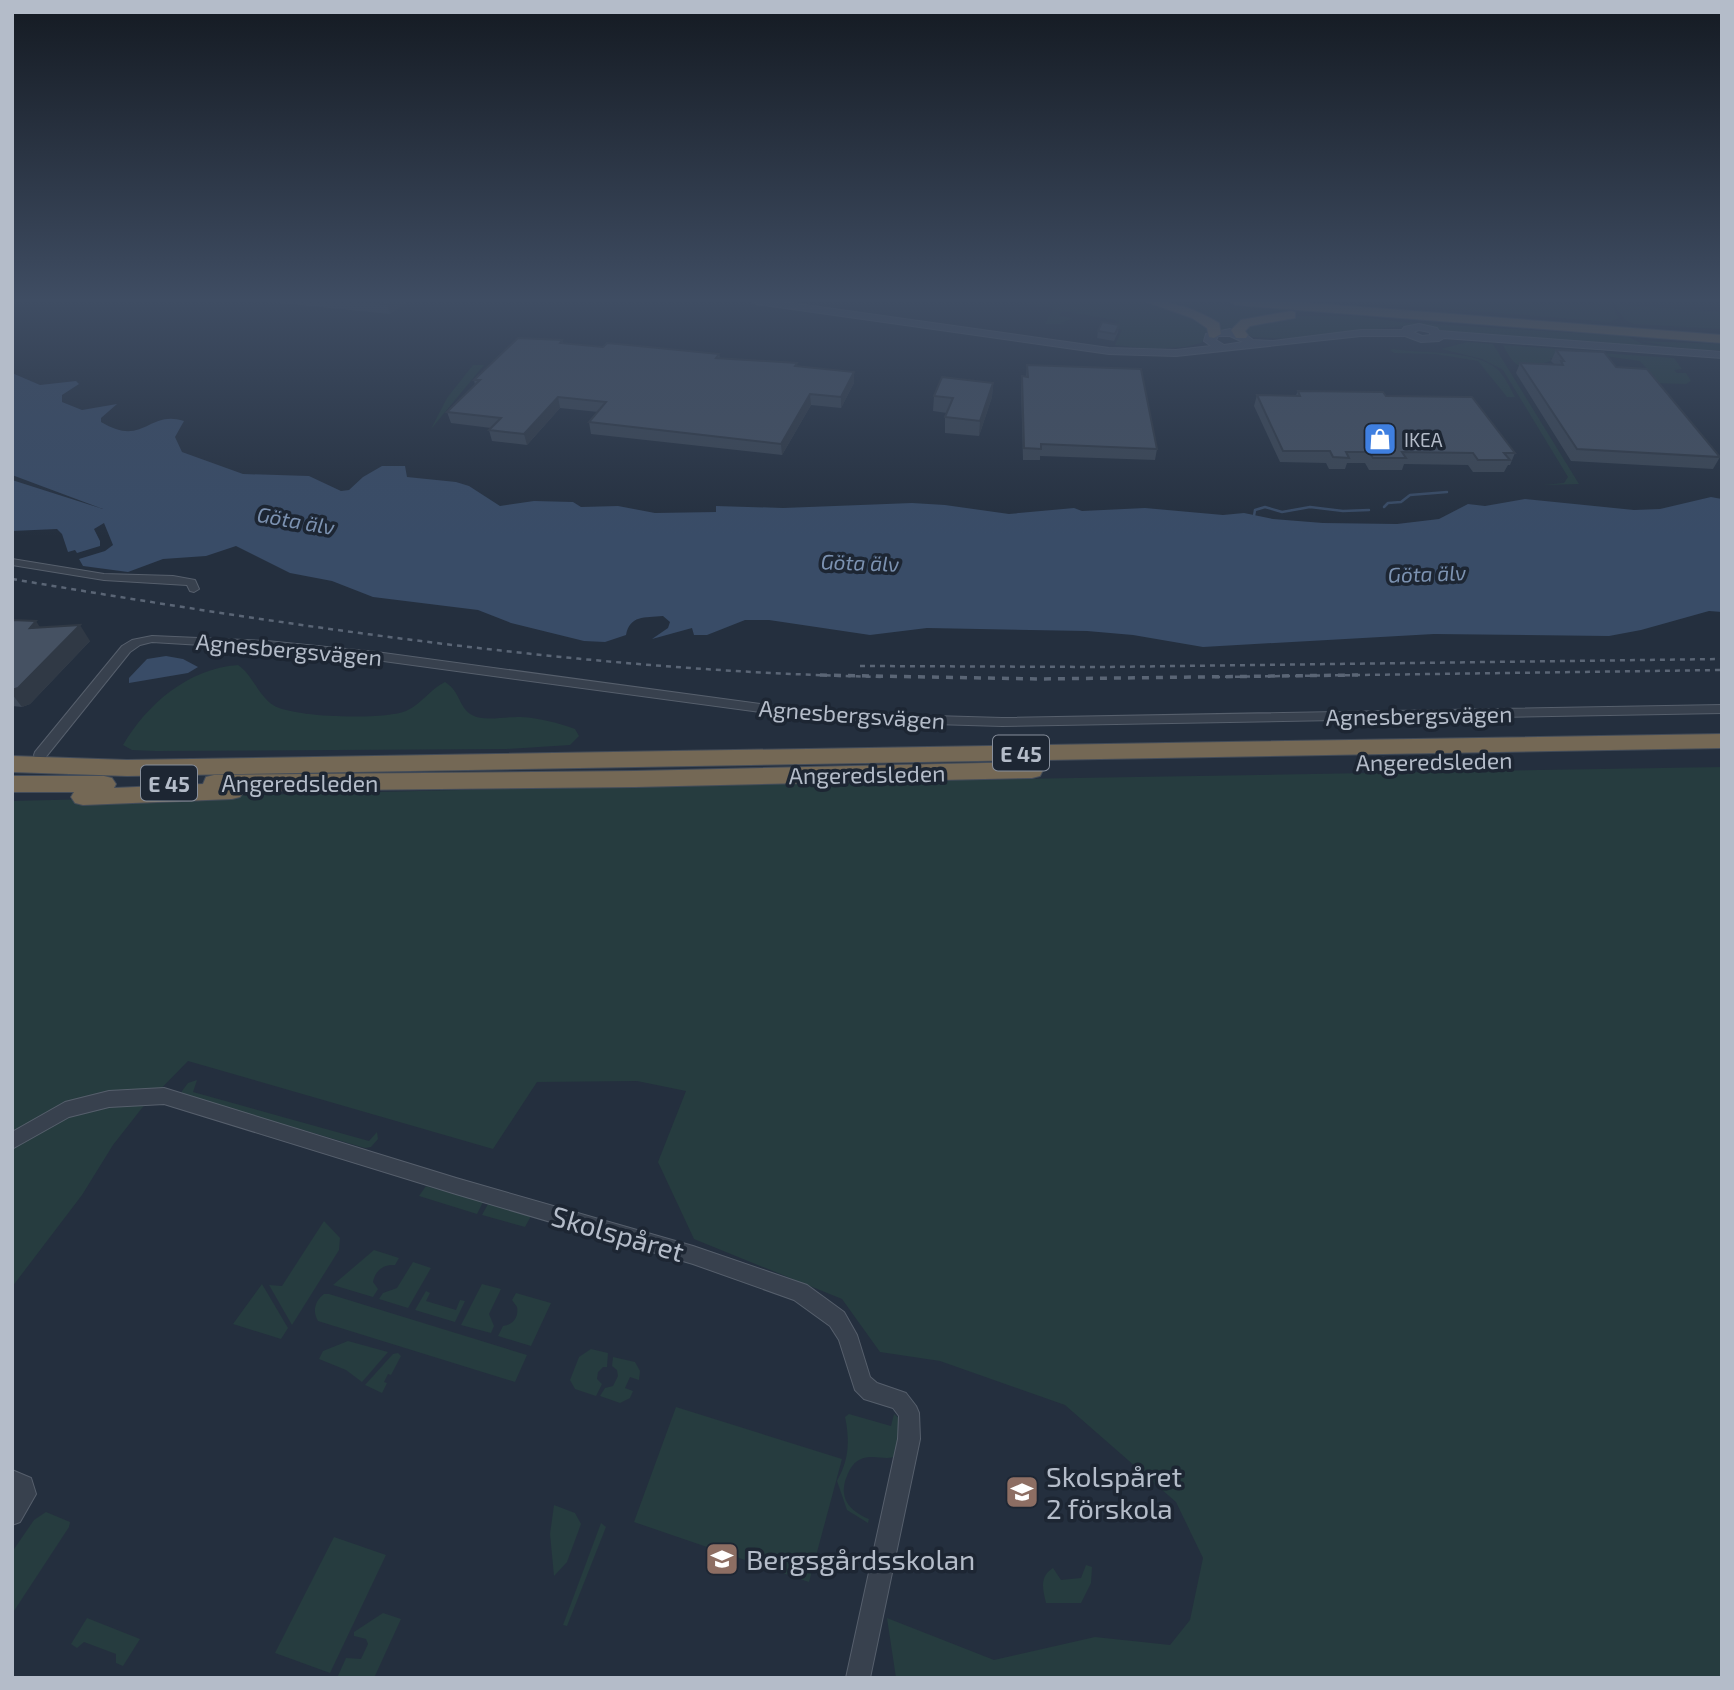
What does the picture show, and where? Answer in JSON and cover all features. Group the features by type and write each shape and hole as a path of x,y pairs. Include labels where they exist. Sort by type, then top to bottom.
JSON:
{"highway":[{"name":"Angeredsleden","path":"127,768 1722,741"},
{"name":"Angeredsleden","path":"12,784 635,779 1722,755"},
{"name":"E 45","path":"12,764 127,768"},
{"path":"12,773 127,768"},
{"path":"12,801 288,788 326,783"}],"street":[{"path":"12,562 104,577 173,579 191,582 194,589"},
{"name":"Agnesbergsvägen","path":"40,755 126,649 136,642 152,639 320,650 469,667 782,711 914,720 1068,721 1722,709"},
{"name":"Skolspåret","path":"12,1142 65,1110 109,1098 164,1096 693,1255 800,1292 837,1319 847,1335 862,1384 871,1392 899,1400 909,1413 909,1439 858,1678"},
{"path":"12,1481 23,1486 25,1494 12,1514"}],"green space":[{"path":"461,380 472,380 431,429 447,398"},
{"path":"1493,380 1506,380 1515,397 1507,397"},
{"path":"1509,380 1515,380 1579,484 1543,485 1564,483 1568,477"},
{"path":"1654,380 1691,381 1686,384 1652,383"},
{"path":"238,665 273,705 299,713 339,716 395,714 412,708 445,682 472,715 542,720 575,729 579,736 570,745 507,749 156,751 132,750 123,745 144,715 171,691 202,673"},
{"path":"1722,767 1722,1678 896,1678 887,1618 994,1660 1095,1637 1170,1645 1190,1620 1203,1558 1176,1502 1065,1405 940,1361 880,1352 842,1299 694,1239 658,1162 686,1091 637,1081 537,1082 493,1149 188,1061 142,1108 113,1145 82,1195 12,1287 12,801 661,785"},
{"path":"197,1080 193,1092 369,1141 377,1132 378,1139 371,1147 365,1148 182,1095 188,1083"},
{"path":"426,1186 483,1202 477,1214 419,1196"},
{"path":"488,1204 531,1216 525,1227 482,1215"},
{"path":"324,1221 340,1238 339,1250 292,1325 269,1285 282,1286"},
{"path":"374,1250 399,1258 395,1265 383,1267 376,1275 373,1282 378,1289 373,1297 333,1285"},
{"path":"413,1262 431,1268 408,1308 379,1299 383,1293 397,1288"},
{"path":"262,1284 288,1328 281,1339 233,1324"},
{"path":"482,1284 501,1289 489,1314 494,1326 491,1333 461,1325"},
{"path":"426,1291 430,1293 426,1301 456,1310 460,1300 465,1301 455,1322 415,1310"},
{"path":"516,1293 551,1303 531,1346 498,1336 503,1326 510,1324 516,1317 517,1307 512,1300"},
{"path":"324,1294 527,1355 515,1382 318,1321 315,1310 318,1300"},
{"path":"348,1341 388,1352 362,1382 346,1370 319,1359 323,1351"},
{"path":"591,1349 608,1353 607,1367 598,1372 597,1379 602,1384 596,1396 575,1389 570,1380 579,1357"},
{"path":"398,1353 401,1356 391,1375 388,1374 382,1393 365,1385 393,1354"},
{"path":"613,1357 635,1362 640,1371 639,1380 630,1377 625,1388 633,1391 630,1398 620,1403 600,1396 605,1388 613,1386 618,1376 617,1370 612,1366"},
{"path":"676,1407 842,1459 809,1582 634,1522"},
{"path":"849,1414 891,1426 894,1414 900,1419 901,1442 894,1457 869,1457 859,1460 848,1473 844,1490 847,1502 856,1512 869,1519 868,1523 847,1510 837,1481 846,1458 848,1434 845,1417"},
{"path":"554,1505 575,1513 581,1524 567,1562 554,1576 550,1534"},
{"path":"46,1512 70,1522 69,1527 12,1614 12,1552 34,1520"},
{"path":"601,1523 606,1527 567,1626 563,1625"},
{"path":"334,1537 386,1555 330,1673 275,1653"},
{"path":"1086,1565 1092,1567 1091,1583 1081,1603 1046,1603 1043,1584 1046,1575 1053,1568 1061,1580 1081,1578"},
{"path":"383,1613 401,1619 374,1678 337,1678 346,1658 361,1659 368,1644 366,1639 354,1636 354,1632"},
{"path":"87,1618 140,1639 123,1666 116,1663 116,1654 84,1642 77,1648 71,1644"}],"water":[{"name":"Göta älv","path":"12,380 28,380 40,385 76,381 79,384 62,395 62,402 82,410 117,404 101,418 101,422 115,429 137,430 162,420 184,421 175,437 182,452 243,474 309,476 341,491 349,490 363,477 382,466 405,466 407,477 469,486 500,506 534,501 573,502 581,507 618,506 655,513 716,512 716,506 783,508 912,503 1009,514 1074,508 1082,511 1145,508 1223,515 1244,513 1273,519 1323,523 1397,524 1439,519 1468,504 1485,506 1525,499 1634,510 1660,509 1711,497 1722,499 1722,612 1709,611 1609,636 1434,634 1203,647 1133,635 1087,631 927,628 870,635 769,620 745,620 707,635 694,635 692,628 652,639 668,628 670,622 663,616 634,621 626,635 605,642 584,641 511,623 478,610 373,597 332,581 290,573 236,546 206,556 163,559 128,572 83,566 79,559 105,551 113,545 104,523 94,529 100,546 77,553 75,550 68,552 62,534 57,529 12,531 12,480 103,509 12,475"},
{"path":"166,656 183,659 198,667 188,673 129,683 129,678 147,659"}],"building":[{"path":"474,380 850,380 841,397 810,394 781,444 589,422 606,402 558,397 524,434 489,430 501,418 447,412 480,380"},
{"path":"941,380 993,383 980,421 945,417 953,398 934,396"},
{"path":"1022,380 1143,380 1157,449 1041,444 1041,449 1024,448"},
{"path":"1531,380 1656,380 1720,457 1577,449"},
{"name":"IKEA","path":"1298,391 1472,397 1515,453 1504,453 1510,460 1478,460 1473,453 1402,452 1406,458 1373,458 1369,452 1346,452 1349,458 1333,457 1330,451 1283,451 1257,395 1300,396"},
{"path":"12,620 36,621 30,628 80,625 18,688 12,690"}],"waterway":[{"path":"1384,507 1388,503 1401,502 1410,495 1447,492"},
{"path":"1254,516 1255,510 1265,507 1282,512 1310,507 1343,511 1369,510"}],"railway":[{"path":"12,579 229,614 446,644 664,666 836,675"},
{"path":"860,666 1102,667 1722,659"},
{"path":"1215,677 1722,670"},
{"path":"820,675 836,675"},
{"path":"836,675 1040,679 1358,675"},
{"path":"836,675 883,677"}],"place":[{"name":"IKEA","path":"1380,439"},
{"name":"Skolspåret 2 förskola","path":"1022,1492"},
{"name":"Bergsgårdsskolan","path":"722,1559"}]}
